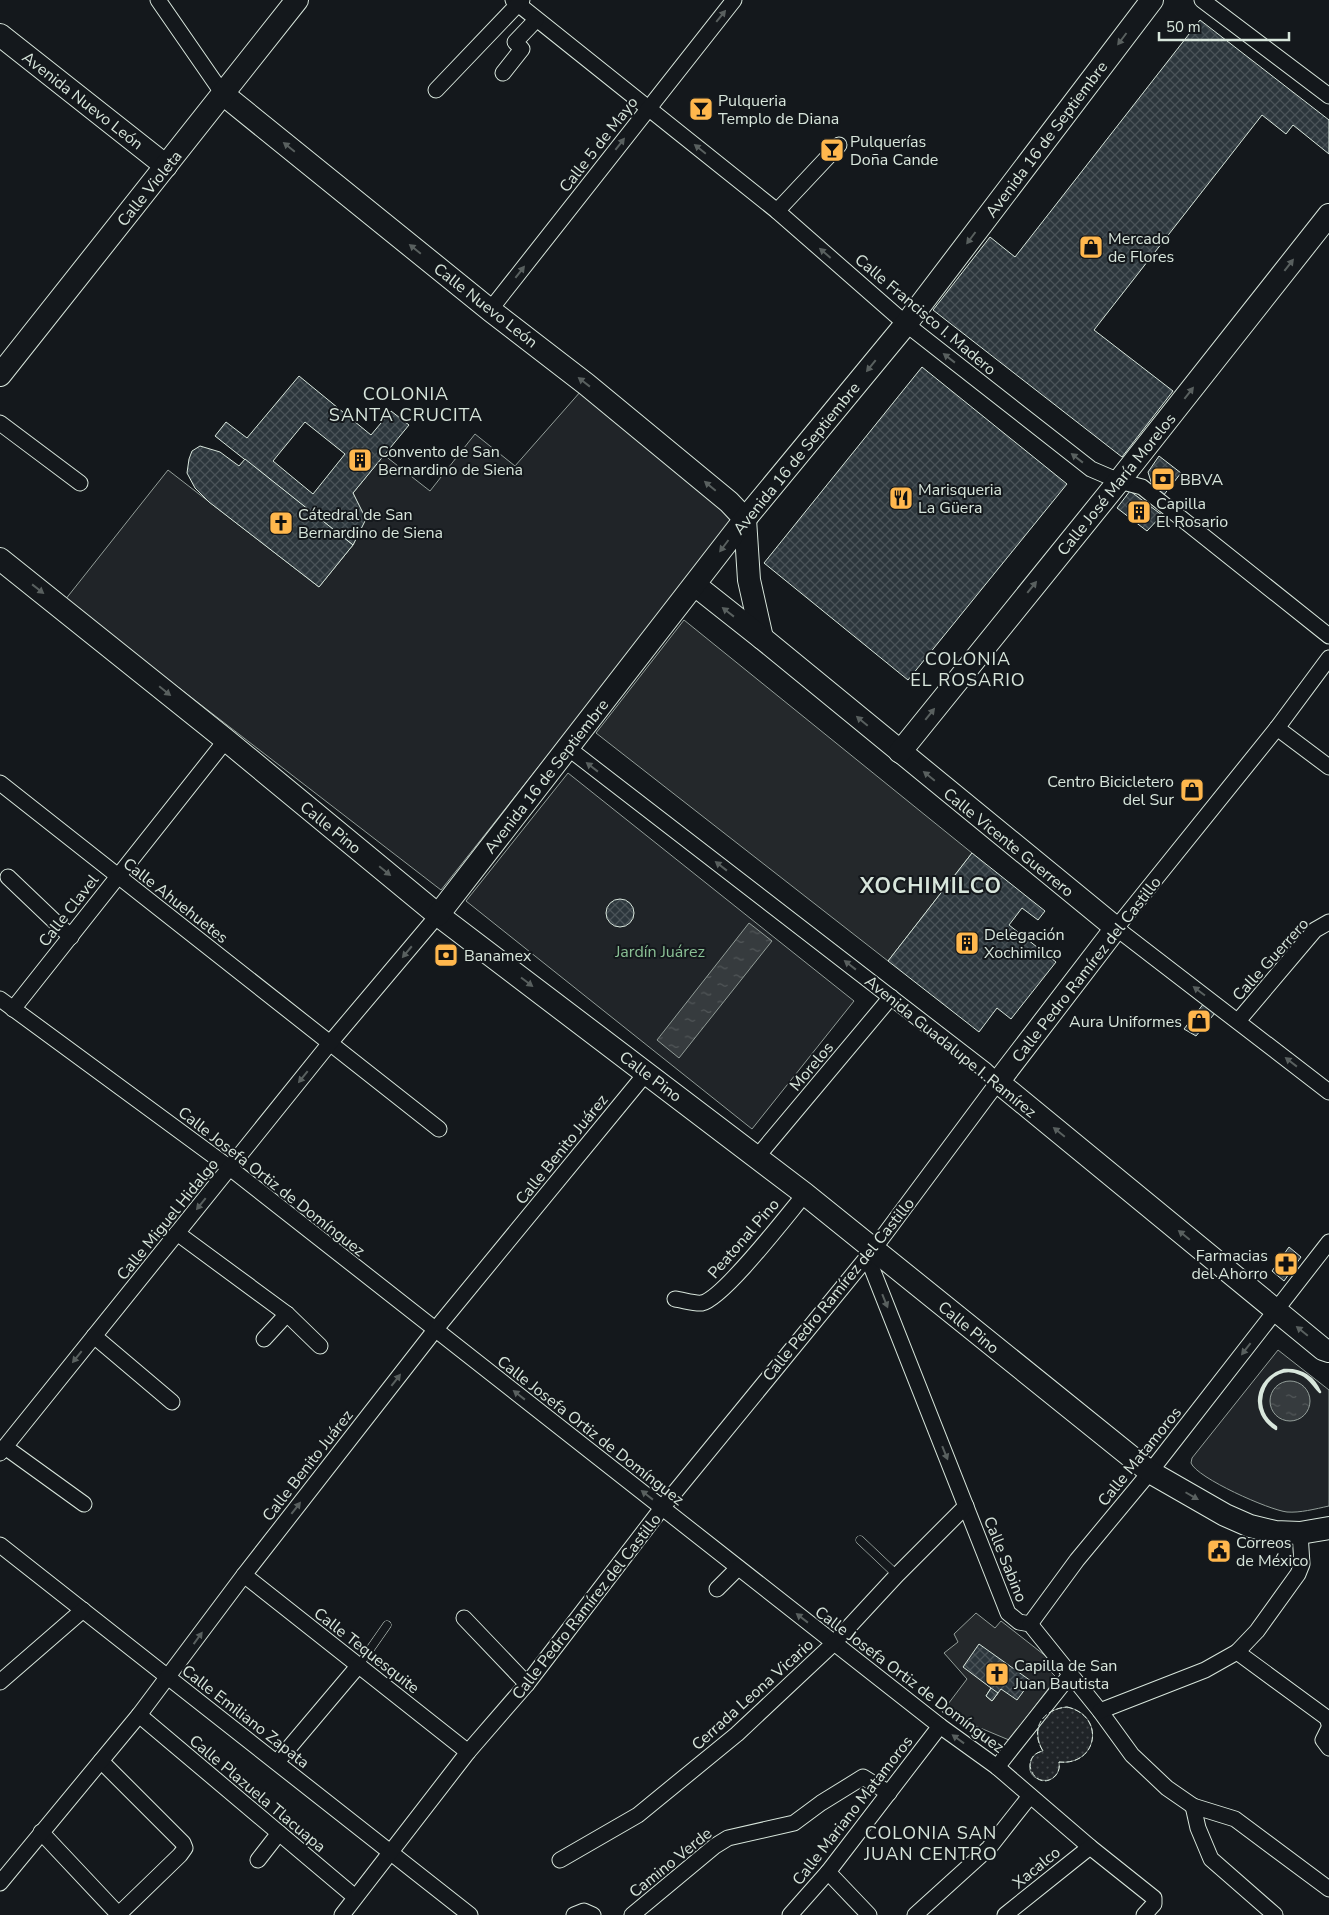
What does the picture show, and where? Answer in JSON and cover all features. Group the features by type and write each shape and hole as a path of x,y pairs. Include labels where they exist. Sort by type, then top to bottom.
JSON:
{"street":[{"path":"158,0 224,94"},
{"name":"Calle Violeta","path":"0,374 297,0"},
{"name":"Calle 5 de Mayo","path":"490,310 734,0"},
{"name":"Avenida 16 de Septiembre","path":"438,915 745,519 906,324 1152,0"},
{"path":"1202,0 1329,96"},
{"path":"436,90 518,1"},
{"name":"Calle Francisco I. Madero","path":"518,1 536,20 649,107 777,211 906,324 1091,468 1119,481 1142,487 1329,636"},
{"path":"503,73 522,49 515,42 536,20"},
{"name":"Avenida Nuevo León","path":"0,35 166,166"},
{"name":"Calle Nuevo León","path":"224,94 490,310 586,384 729,502 745,519"},
{"path":"777,211 839,144"},
{"name":"Calle José María Morelos","path":"900,752 1119,481 1329,215"},
{"path":"0,423 80,483"},
{"path":"745,519 749,580 762,638"},
{"name":"Calle Pino","path":"0,559 226,740 438,915 757,1157 804,1194 870,1253 1150,1472 1225,1515 1250,1526 1275,1532 1300,1533 1329,1528"},
{"name":"Calle Vicente Guerrero","path":"694,585 762,638 1116,928 1329,1092"},
{"name":"Calle Pedro Ramírez del Castillo","path":"342,1915 468,1752 527,1684 662,1508 870,1253 1116,928 1277,728 1329,658"},
{"path":"1277,728 1329,767"},
{"name":"Calle Clavel","path":"13,1009 226,740"},
{"name":"Avenida Guadalupe I. Ramírez","path":"568,748 985,1070 1327,1353"},
{"name":"Calle Ahuehuetes","path":"0,783 439,1129"},
{"path":"8,877 71,936"},
{"name":"Calle Miguel Hidalgo","path":"3,1450 330,1043 438,915"},
{"name":"Calle Guerrero","path":"1238,1021 1315,930 1329,922"},
{"name":"Morelos","path":"757,1157 891,997"},
{"name":"Calle Josefa Ortiz de Domínguez","path":"0,999 230,1168 940,1726 997,1767 1154,1898 1154,1904 1144,1915"},
{"name":"Calle Benito Juárez","path":"0,1883 140,1715 244,1574 435,1330 647,1072"},
{"name":"Peatonal Pino","path":"676,1299 702,1303 718,1293 758,1252 804,1194"},
{"path":"178,1233 287,1314 320,1346"},
{"path":"1276,1311 1329,1242"},
{"name":"Calle Sabino","path":"870,1253 1008,1612 1019,1622 1030,1624 1100,1711 1132,1755 1167,1788 1193,1806 1235,1819 1329,1889"},
{"name":"Calle Matamoros","path":"1030,1624 1077,1560 1150,1472 1276,1311"},
{"path":"264,1339 287,1314"},
{"path":"94,1336 172,1402"},
{"path":"3,1450 84,1504"},
{"name":"Cerrada Leona Vicario","path":"560,1860 638,1814 737,1734 834,1643 897,1575 966,1506"},
{"path":"1100,1711 1204,1670 1237,1652 1257,1630 1298,1574 1302,1564 1300,1533"},
{"name":"Calle Emiliano Zapata","path":"0,1545 470,1915"},
{"path":"718,1589 738,1568"},
{"name":"Calle Tequesquite","path":"244,1574 468,1752"},
{"path":"0,1682 83,1610"},
{"path":"464,1618 527,1684"},
{"path":"1237,1652 1327,1718 1329,1724"},
{"path":"276,1762 359,1665"},
{"path":"997,1767 1070,1675"},
{"name":"Calle Plazuela Tlacuapa","path":"140,1715 355,1897"},
{"name":"Calle Mariano Matamoros","path":"790,1915 828,1872 940,1726"},
{"path":"1329,1728 1323,1740 1329,1748"},
{"path":"41,1832 118,1915 180,1855 185,1848 183,1843 101,1761"},
{"name":"Camino Verde","path":"632,1915 715,1846 728,1838 794,1823 821,1803 863,1777 889,1793"},
{"path":"915,1915 989,1848 1030,1796"},
{"path":"1193,1806 1198,1828 1211,1859 1275,1915"},
{"path":"258,1860 279,1834"},
{"name":"Xacalco","path":"1005,1915 1090,1846"},
{"path":"828,1872 869,1915"},
{"path":"574,1915 584,1911 593,1915"}],"lane":[{"path":"860,1540 897,1575"},
{"path":"359,1665 387,1625"}],"green space":[{"path":"581,391 737,520 688,578 441,890 65,600 168,470 319,587 353,545 365,519 353,493 384,455 430,491 475,434 515,466"},
{"name":"Jardín Juárez","path":"568,773 854,1001 752,1129 466,901"},
{"path":"1278,1350 1329,1390 1329,1506 1287,1512 1265,1506 1219,1485 1206,1477 1191,1463 1192,1458"},
{"path":"1067,1707 1079,1712 1088,1720 1092,1729 1092,1739 1089,1748 1082,1756 1072,1761 1059,1762 1055,1777 1049,1780 1037,1778 1030,1769 1033,1757 1043,1751 1038,1735 1041,1722 1051,1712"}],"shaded area":[{"path":"684,620 972,853 888,961 596,733"},
{"path":"976,1613 995,1628 1001,1621 1052,1661 1049,1670 1055,1676 1055,1680 1009,1740 942,1712 967,1679 944,1653 958,1642 954,1634"}],"water":[{"path":"749,923 772,941 679,1058 657,1040"},
{"path":"1286,1381 1294,1381 1301,1384 1307,1390 1310,1401 1307,1412 1301,1418 1294,1421 1286,1421 1279,1418 1273,1412 1270,1405 1270,1397 1273,1390 1279,1384"}],"building":[{"name":"Mercado de Flores","path":"1200,20 1329,120 1329,154 1293,125 1286,134 1262,115 1094,330 1173,391 1122,457 933,310 990,237 1015,257"},
{"path":"922,367 1067,484 908,680 764,563"},
{"name":"Convento de San Bernardino de Siena","path":"299,376 371,435 391,411 409,425 353,493 366,519 353,545 215,436 226,422 247,438","holes":["305,422 345,454 313,494 273,461"]},
{"name":"Cátedral de San Bernardino de Siena","path":"200,446 220,452 239,466 245,459 353,545 319,587 209,502 195,488 187,473 192,451"},
{"name":"BBVA","path":"1159,456 1181,473 1163,496 1152,485 1148,472"},
{"name":"Capilla El Rosario","path":"1130,491 1162,515 1147,531 1117,508"},
{"name":"Delegación Xochimilco","path":"972,853 1045,911 1038,920 1022,908 1009,925 1056,962 1011,1019 997,1008 979,1032 888,961"},
{"path":"620,899 630,903 634,913 630,923 620,927 610,923 606,913 610,903"},
{"name":"Aura Uniformes","path":"1204,1003 1215,1013 1196,1036 1184,1029"},
{"name":"Farmacias del Ahorro","path":"1289,1247 1301,1257 1284,1281 1272,1271"},
{"name":"Capilla de San Juan Bautista","path":"979,1644 1031,1681 1017,1700 1001,1689 992,1701 986,1696 991,1688 963,1667"},
{"path":"991,1688 998,1693 992,1701 986,1696"}],"fence":[{"path":"1067,1707 1079,1712 1088,1720 1092,1729 1089,1749 1082,1756 1072,1761 1059,1762 1059,1769 1055,1776 1042,1781 1036,1778 1030,1766 1031,1760 1035,1755 1043,1751 1037,1735 1038,1728 1045,1716 1067,1707"}],"wall":[{"path":"1284,1370 1301,1372 1306,1375 1314,1382 1320,1392 1310,1380 1301,1374 1289,1371 1279,1373 1270,1379 1264,1387 1261,1397 1262,1408 1276,1429 1262,1414 1259,1406 1259,1397 1262,1388 1267,1381 1274,1374 1284,1370"}],"place":[{"name":"Pulqueria Templo de Diana","path":"701,109"},
{"name":"Pulquerías Doña Cande","path":"832,150"},
{"name":"Mercado de Flores","path":"1091,247"},
{"name":"Convento de San Bernardino de Siena","path":"360,460"},
{"name":"BBVA","path":"1163,479"},
{"name":"Marisqueria La Güera","path":"901,498"},
{"name":"Capilla El Rosario","path":"1139,512"},
{"name":"Cátedral de San Bernardino de Siena","path":"281,523"},
{"name":"Centro Bicicletero del Sur","path":"1192,790"},
{"name":"Delegación Xochimilco","path":"967,943"},
{"name":"Banamex","path":"446,955"},
{"name":"Aura Uniformes","path":"1199,1021"},
{"name":"Farmacias del Ahorro","path":"1286,1264"},
{"name":"Correos de México","path":"1219,1551"},
{"name":"Capilla de San Juan Bautista","path":"997,1674"}],"district":[{"name":"COLONIA SANTA CRUCITA","path":"406,404"},
{"name":"COLONIA EL ROSARIO","path":"968,670"},
{"name":"XOCHIMILCO","path":"931,886"},
{"name":"COLONIA SAN JUAN CENTRO","path":"931,1844"}]}
